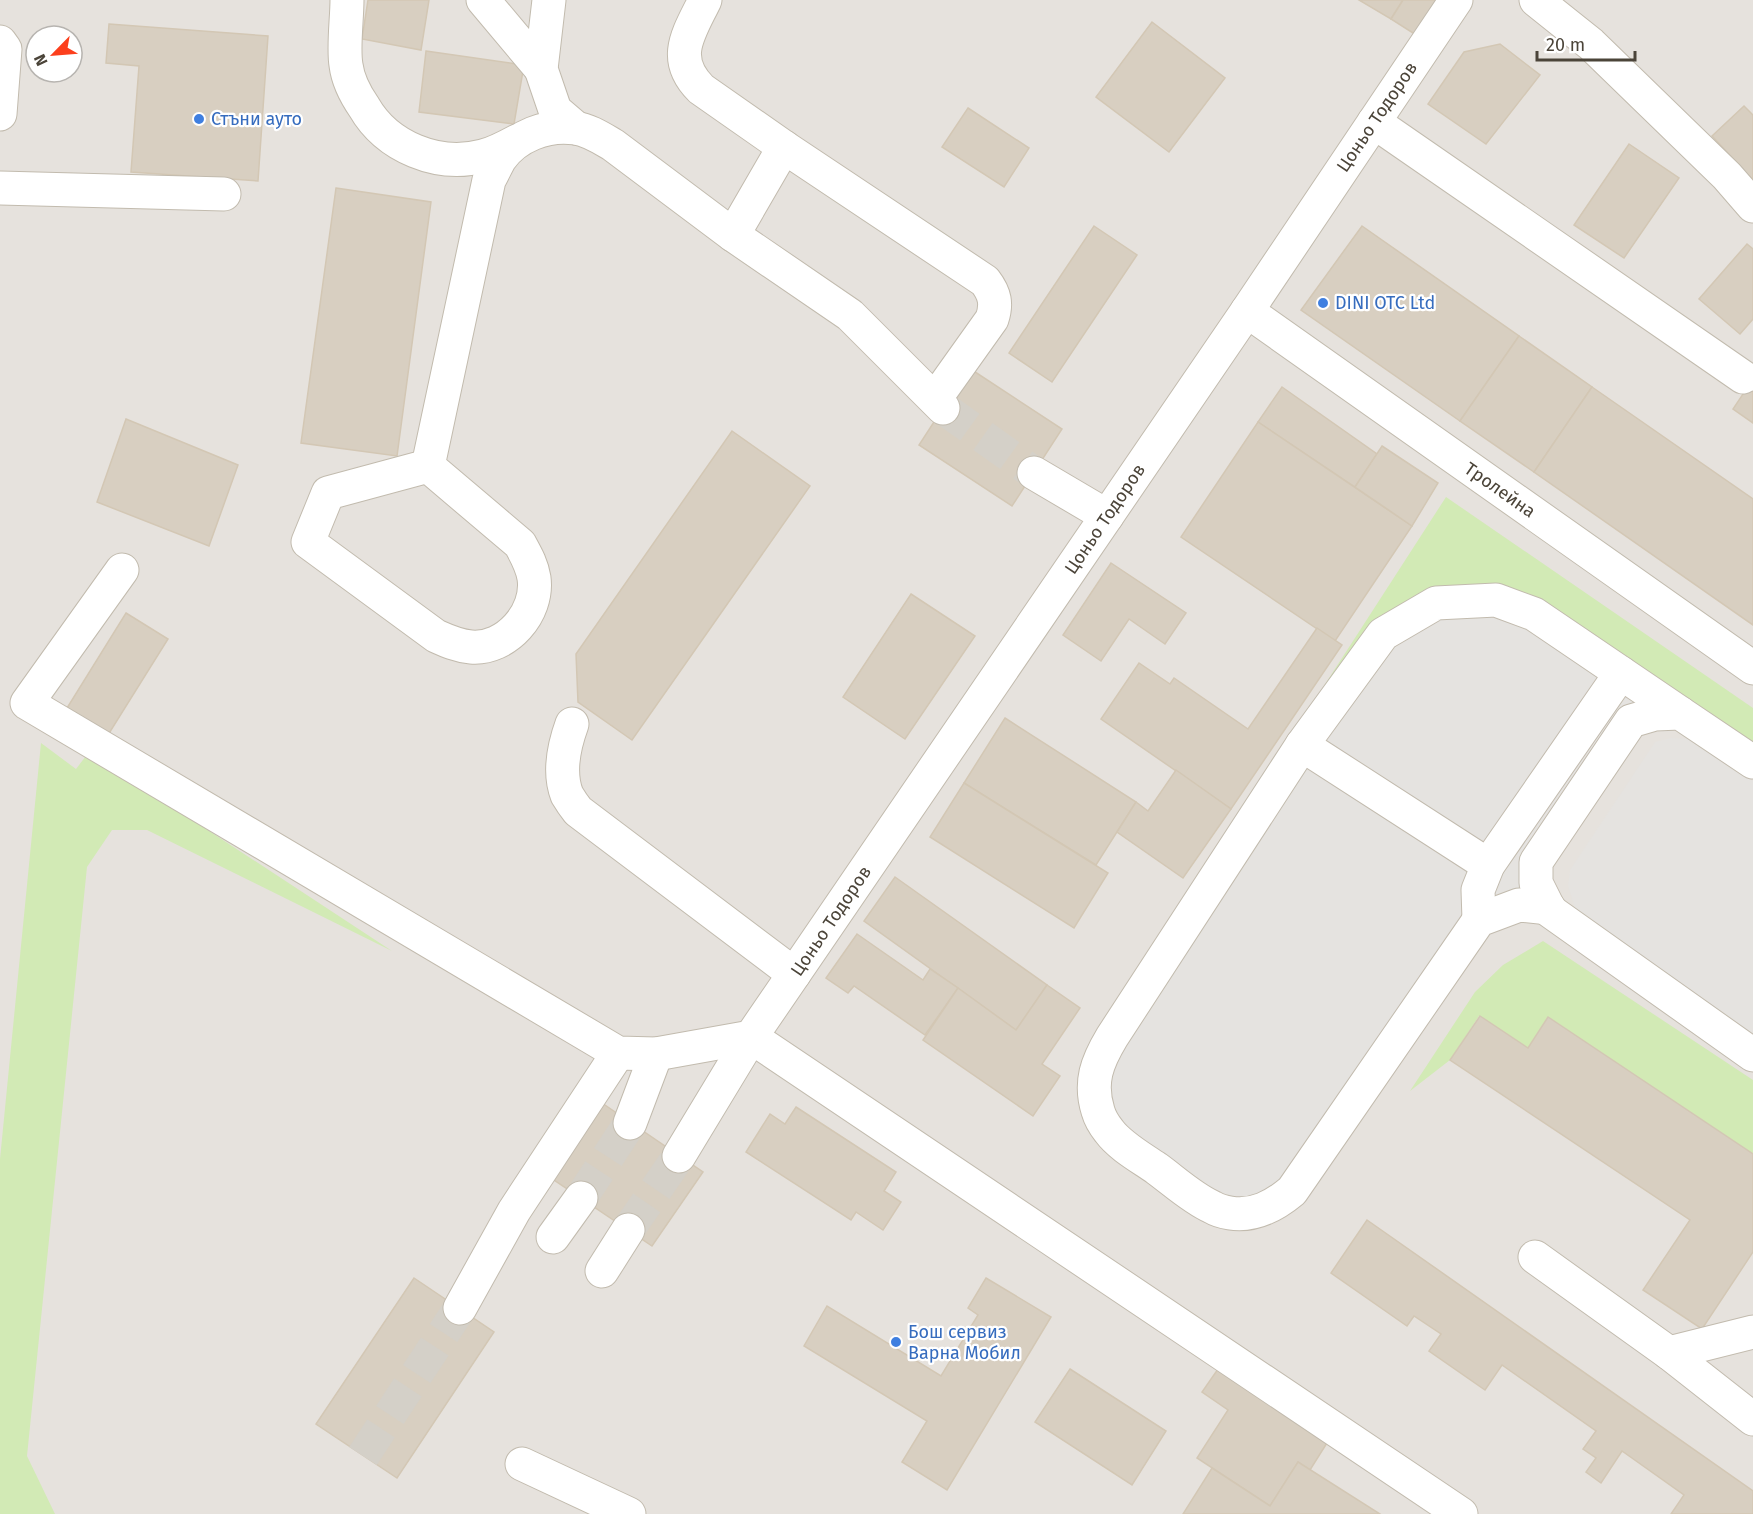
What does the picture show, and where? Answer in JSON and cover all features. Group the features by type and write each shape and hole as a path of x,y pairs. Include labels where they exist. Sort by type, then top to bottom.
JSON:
{"street":[{"path":"347,0 345,64 352,88 371,119 384,133 404,146 425,155 453,159 482,156 501,150 536,132 556,128 576,128 595,134 733,235 850,315 939,404 992,319 995,309 992,289 985,281 784,147 701,89 692,80 686,68 685,43 705,0"},
{"path":"483,0 541,69 555,110 576,128"},
{"path":"541,69 549,0"},
{"name":"Цоньо Тодоров","path":"679,1156 751,1037 1247,311 1456,0"},
{"path":"1536,0 1591,44 1727,176 1753,206"},
{"path":"0,42 5,49 0,114"},
{"path":"1374,122 1743,377"},
{"path":"428,466 489,180 501,158 519,140"},
{"path":"733,235 784,147"},
{"path":"0,188 224,194"},
{"name":"Тролейна","path":"1247,311 1753,668"},
{"path":"428,466 520,544 530,561 534,580 533,600 525,618 513,633 494,643 473,648 454,644 436,636 308,542 328,493 428,466"},
{"path":"1034,472 1107,516"},
{"path":"122,570 27,703 618,1053 656,1054 751,1037 1461,1514"},
{"path":"1549,908 1519,904 1479,920 1292,1191 1279,1202 1263,1210 1246,1214 1229,1213 1199,1200 1109,1132 1098,1113 1093,1090 1097,1067 1104,1052 1302,745 1383,634 1437,603 1496,600 1534,614 1753,762"},
{"path":"1479,920 1478,890 1488,865 1621,673"},
{"path":"1680,713 1655,714 1631,721 1536,862 1536,883 1550,911 1753,1055"},
{"path":"572,724 564,745 562,770 567,794 578,811 795,974"},
{"path":"1302,745 1488,865"},
{"path":"460,1308 514,1211 618,1053"},
{"path":"630,1123 656,1054"},
{"path":"553,1237 581,1198"},
{"path":"602,1270 628,1230"},
{"path":"1535,1257 1669,1353 1753,1419"},
{"path":"1669,1353 1753,1332"},
{"path":"522,1464 629,1514"}],"shaded area":[{"path":"0,0 1753,0 1753,1514 0,1514"},
{"path":"1496,600 1655,714 1536,883 1478,920 1301,1176 1246,1214 1126,1146 1097,1067 1383,634"},
{"path":"1671,738 1693,739 1753,781 1753,1034 1575,908 1568,886 1570,870 1655,742"}],"green space":[{"path":"1446,497 1753,708 1753,742 1542,600 1373,625 1322,689"},
{"path":"41,743 76,769 89,752 392,951 147,830 112,830 87,867 27,1456 55,1514 0,1514 0,1159"},
{"path":"1543,941 1753,1080 1753,1154 1548,1018 1528,1048 1479,1016 1450,1060 1410,1091 1475,992 1503,965"}],"building":[{"path":"368,0 429,0 421,50 362,39"},
{"path":"1359,0 1403,0 1391,19"},
{"path":"1403,0 1451,0 1427,42 1391,19"},
{"path":"1152,22 1225,78 1169,152 1096,97"},
{"name":"Стъни ауто","path":"109,24 268,36 258,181 131,172 139,66 106,63"},
{"path":"1500,44 1540,75 1486,144 1428,104 1464,52"},
{"path":"426,51 524,65 514,124 419,112"},
{"path":"1744,106 1753,115 1753,180 1712,136"},
{"path":"968,108 1029,148 1004,187 942,147"},
{"path":"1629,144 1679,178 1624,258 1574,225"},
{"path":"336,188 431,202 397,456 301,443"},
{"path":"1094,226 1137,255 1052,382 1009,353"},
{"path":"1362,226 1519,336 1460,421 1301,310"},
{"path":"1747,244 1753,249 1753,319 1740,334 1699,299"},
{"path":"1519,336 1592,387 1534,472 1460,421"},
{"path":"969,368 1062,429 1012,506 919,445"},
{"path":"1753,379 1753,423 1733,409"},
{"path":"1282,387 1377,454 1355,487 1258,422"},
{"path":"1592,387 1753,499 1753,625 1534,472"},
{"path":"126,419 238,465 209,546 97,502"},
{"path":"1258,422 1412,526 1335,641 1181,537"},
{"path":"732,431 810,486 632,740 578,702 576,654"},
{"path":"1382,446 1438,483 1412,526 1355,487"},
{"path":"1111,563 1186,613 1165,644 1129,619 1101,661 1063,635"},
{"path":"911,594 975,636 905,739 843,697"},
{"path":"126,613 168,639 108,735 67,708"},
{"path":"1317,628 1342,645 1231,809 1101,719 1139,663 1170,684 1174,678 1248,729"},
{"path":"1005,718 1136,802 1096,865 964,783"},
{"path":"1176,770 1231,809 1183,878 1117,832 1136,802 1148,811"},
{"path":"964,783 1108,873 1074,928 930,837"},
{"path":"895,877 1047,985 1016,1030 864,921"},
{"path":"857,934 923,980 930,969 958,988 925,1035 854,986 848,993 826,978"},
{"path":"1047,985 1080,1008 1042,1064 1060,1076 1033,1116 923,1040 958,988 1016,1030"},
{"path":"1480,1016 1528,1048 1548,1017 1753,1154 1753,1252 1702,1329 1643,1290 1690,1220 1450,1060"},
{"path":"602,1103 703,1172 652,1246 551,1178"},
{"path":"796,1107 896,1172 884,1191 901,1202 883,1230 856,1212 851,1220 746,1152 770,1114 785,1124"},
{"path":"1367,1220 1753,1491 1753,1514 1671,1514 1684,1495 1622,1451 1601,1483 1586,1472 1596,1458 1583,1449 1596,1431 1502,1365 1485,1390 1429,1351 1441,1334 1414,1316 1407,1326 1331,1273"},
{"path":"414,1278 494,1332 397,1478 316,1424"},
{"path":"986,1278 1051,1317 947,1490 902,1462 927,1421 804,1346 827,1306 941,1376 978,1315 968,1308"},
{"path":"1070,1369 1166,1431 1132,1485 1035,1422"},
{"path":"1218,1369 1327,1443 1310,1470 1298,1462 1270,1506 1197,1458 1228,1410 1202,1392"},
{"path":"1298,1462 1380,1514 1183,1514 1212,1468 1270,1506"}],"tunnel":[{"path":"943,408 1034,473"},
{"path":"581,1198 630,1123"},
{"path":"628,1230 679,1156"},
{"path":"363,1456 460,1308"}],"place":[{"name":"Стъни ауто","path":"199,119"},
{"name":"DINI OTC Ltd","path":"1323,303"},
{"name":"Бош сервиз Варна Мобил","path":"896,1342"}]}
